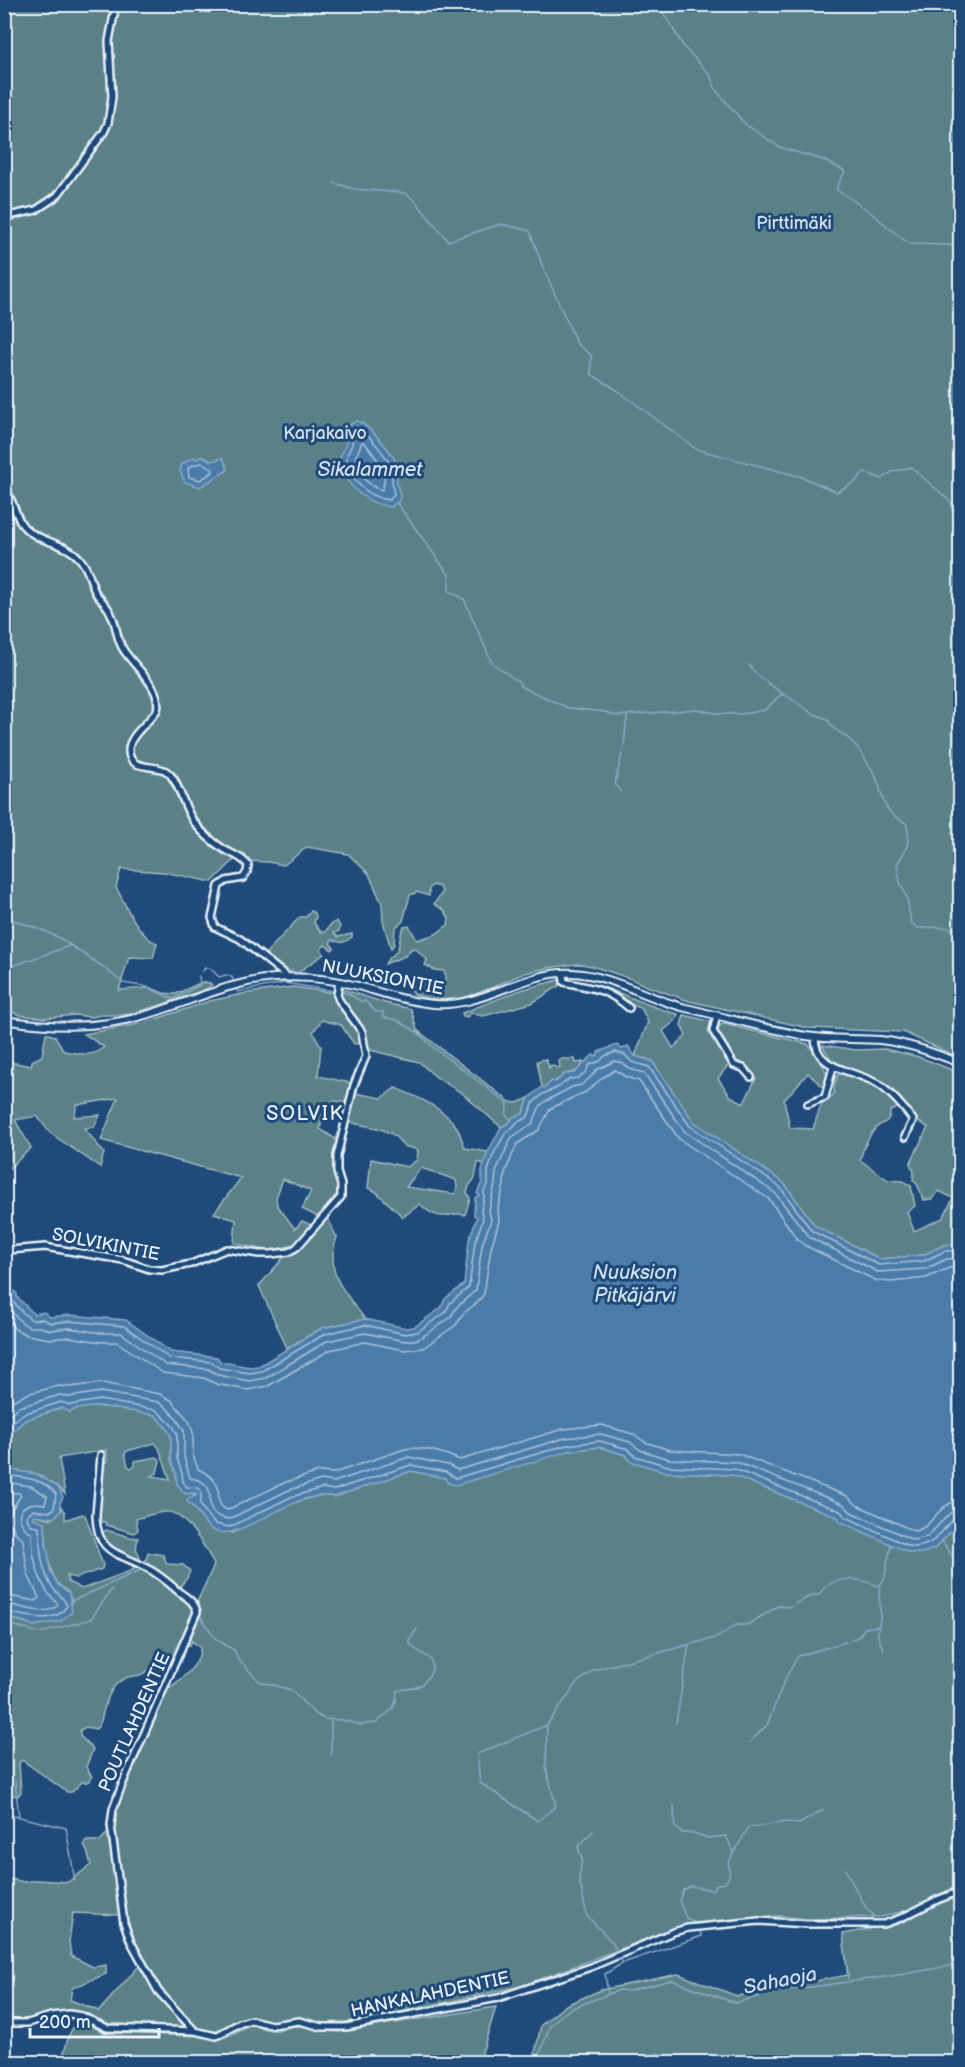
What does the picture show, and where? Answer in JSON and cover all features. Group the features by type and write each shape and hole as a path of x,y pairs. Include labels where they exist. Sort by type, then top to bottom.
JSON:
{"street":[{"path":"4,217 36,210 57,196 91,153 104,132 108,123 112,97 110,41 116,4"},
{"path":"4,488 11,496 17,517 24,527 75,553 86,566 97,594 111,613 118,640 155,692 157,710 129,746 129,758 138,765 160,768 170,774 194,822 219,845 247,863 249,869 243,878 222,883 219,886 212,918 215,927 240,939 289,978"},
{"path":"563,973 564,982 602,990 615,996 629,1008"},
{"name":"NUUKSIONTIE","path":"4,1020 55,1026 106,1024 147,1015 238,983 289,978 339,982 410,1001 448,1004 472,1001 535,977 563,973 597,976 667,1003 717,1015 815,1037 903,1043 960,1063"},
{"name":"SOLVIKINTIE","path":"4,1248 9,1250 45,1247 123,1260 150,1269 162,1270 191,1264 227,1249 271,1254 289,1252 297,1247 341,1197 336,1164 339,1145 354,1085 366,1056 362,1032 337,995 339,982"},
{"path":"717,1015 713,1031 734,1065 743,1068 751,1077"},
{"path":"815,1037 823,1059 833,1067 867,1078 881,1087 905,1109 913,1120 905,1137"},
{"path":"808,1104 825,1097 833,1067"},
{"name":"POUTLAHDENTIE","path":"101,1455 96,1515 97,1532 101,1542 118,1555 149,1569 197,1608 194,1622 122,1785 111,1817 120,1903 127,1934 158,1992 195,2031"},
{"name":"HANKALAHDENTIE","path":"4,2023 28,2023 51,2016 69,2014 82,2016 107,2028 195,2031 216,2036 240,2023 251,2020 272,2025 299,2021 322,2027 346,2027 498,1998 591,1968 673,1932 688,1928 759,1921 807,1924 884,1924 960,1891"}],"green space":[{"name":"Karjakaivo","path":"5,5 960,5 960,1058 903,1032 808,1028 689,1001 615,973 579,964 525,973 481,992 457,999 430,999 415,995 404,983 396,982 408,978 441,989 446,976 444,971 434,970 425,965 427,960 415,948 405,956 385,964 397,950 404,927 409,926 417,940 436,934 448,925 449,918 444,910 434,904 442,893 440,887 433,885 429,889 429,896 417,892 410,895 403,921 395,928 394,944 391,949 383,921 382,904 369,874 348,854 307,847 284,865 247,861 245,854 243,856 224,845 202,825 190,808 179,777 174,772 164,766 136,760 133,757 133,747 137,739 131,737 125,748 128,761 137,768 168,775 187,818 199,834 235,859 212,882 164,872 121,869 116,887 139,927 157,943 153,958 129,957 119,990 151,988 163,993 176,994 202,982 212,985 158,1006 124,1015 92,1017 75,1015 45,1018 19,1015 5,1009"},
{"path":"311,911 315,913 314,923 321,932 325,932 331,924 337,921 339,931 334,933 338,937 352,934 352,937 342,942 332,940 330,943 334,948 332,950 325,945 321,949 324,954 299,974 276,963 266,953 300,917 306,917"},
{"path":"558,980 561,982 559,986 532,1003 483,1016 471,1013 467,1017 463,1016 462,1013 521,990"},
{"path":"584,982 678,1014 675,1021 663,1031 673,1048 686,1036 681,1025 684,1015 713,1022 710,1032 730,1063 718,1078 730,1096 744,1103 756,1078 743,1065 736,1062 718,1032 720,1025 724,1024 808,1044 823,1065 828,1077 823,1087 808,1073 784,1100 790,1128 813,1129 821,1105 834,1093 838,1074 856,1076 872,1083 898,1108 890,1111 887,1120 873,1131 860,1160 888,1180 903,1181 911,1186 915,1206 907,1212 914,1231 943,1218 953,1198 939,1191 932,1199 924,1200 913,1180 914,1171 910,1164 928,1127 917,1121 910,1110 869,1076 832,1061 822,1045 856,1050 885,1049 919,1057 960,1073 960,1245 944,1245 923,1255 880,1259 815,1226 784,1183 694,1122 652,1061 635,1056 648,1022 641,1008 631,1005 615,994"},
{"path":"293,987 334,993 354,1023 360,1043 354,1044 341,1025 322,1020 313,1032 321,1046 318,1076 351,1083 347,1103 336,1101 325,1106 320,1129 337,1140 334,1170 339,1191 318,1217 302,1209 311,1191 283,1179 276,1198 277,1205 295,1229 302,1221 311,1225 299,1243 270,1251 234,1243 236,1220 214,1213 241,1178 101,1140 118,1098 77,1105 74,1117 100,1115 94,1127 84,1128 104,1153 100,1167 50,1133 37,1116 15,1120 31,1148 5,1172 5,1061 31,1066 32,1061 42,1056 46,1033 55,1036 64,1051 90,1054 104,1047 84,1034 144,1023 210,1001"},
{"path":"342,989 411,1009 417,1030 510,1102 517,1103 529,1098 523,1114 513,1117 510,1123 501,1127 462,1093 437,1078 419,1062 370,1050 359,1020 340,996"},
{"path":"546,1059 549,1068 551,1065 560,1068 559,1061 562,1059 575,1059 576,1063 583,1062 578,1070 564,1074 545,1088 542,1087 537,1061"},
{"path":"395,1088 420,1099 450,1119 457,1128 465,1148 488,1152 484,1164 478,1162 475,1178 469,1186 467,1193 470,1198 465,1215 441,1216 428,1211 420,1204 403,1217 375,1191 368,1188 371,1159 407,1167 417,1160 418,1150 404,1146 394,1135 348,1120 355,1093 382,1098","holes":["421,1168 456,1180 455,1194 406,1187"]},
{"path":"327,1218 337,1237 333,1261 338,1281 365,1319 322,1328 287,1348 259,1286 285,1256 298,1251"},
{"path":"91,1406 120,1408 155,1415 171,1436 171,1459 177,1484 197,1496 187,1500 195,1507 202,1519 232,1533 293,1503 323,1494 334,1497 411,1471 445,1478 569,1451 599,1447 626,1455 667,1472 732,1475 838,1517 935,1548 960,1522 960,1886 915,1908 882,1917 807,1919 779,1916 686,1924 522,1986 359,2021 323,2023 301,2017 274,2022 254,2016 238,2020 220,2032 196,2029 162,1993 127,1923 115,1822 117,1804 168,1689 184,1677 193,1666 200,1648 192,1641 190,1645 182,1646 175,1659 140,1675 126,1678 115,1685 98,1727 96,1729 86,1727 80,1730 80,1736 93,1749 86,1767 92,1777 88,1782 82,1782 72,1792 67,1792 22,1760 19,1763 21,1792 18,1796 5,1794 4,1616 34,1626 49,1622 72,1601 68,1592 57,1583 51,1570 45,1523 32,1518 35,1515 52,1519 61,1507 65,1512 65,1520 85,1515 103,1565 102,1569 76,1578 67,1576 68,1582 82,1589 133,1570 133,1565 145,1563 148,1552 163,1555 167,1564 183,1565 190,1571 178,1589 197,1602 214,1565 196,1534 176,1514 161,1512 136,1519 138,1530 134,1533 99,1522 97,1512 102,1461 107,1462 107,1450 59,1458 65,1494 37,1474 5,1469 6,1437 25,1420 61,1408 70,1412","holes":["155,1443 170,1479 152,1476 157,1473 160,1460 157,1457 135,1461 135,1466 131,1468 128,1466 125,1454 127,1451"]},
{"path":"106,1530 138,1538 136,1548 140,1558 138,1561 124,1557 102,1542 101,1533"},
{"path":"109,1831 120,1915 73,1913 69,1942 71,1956 93,1967 106,1965 106,1974 72,1988 70,2000 99,2011 139,1966 158,1997 187,2029 112,2025 73,2012 46,2014 28,2021 5,2019 5,1878 24,1882 37,1880 68,1882 91,1865 84,1845 86,1841 100,1841"},
{"path":"960,1896 960,2062 533,2062 541,2025 566,2005 601,1990 678,1974 737,1996 848,1975 843,1934 887,1925 940,1902"},
{"path":"496,2007 481,2056 485,2062 174,2062 174,2058 157,2058 142,2062 61,2062 69,2035 76,2022 75,2018 105,2033 200,2036 215,2039 226,2037 250,2025 272,2030 295,2026 338,2032"}],"water":[{"name":"Sikalammet","path":"357,421 378,438 396,463 400,499 391,507 374,502 358,493 342,471 340,460 346,444 348,428"},
{"path":"203,456 211,461 223,458 228,470 200,487 185,482 180,471 182,464 194,457 196,459"},
{"name":"Nuuksion Pitkäjärvi","path":"617,1045 622,1049 628,1046 635,1056 652,1061 694,1122 784,1183 815,1226 880,1259 923,1255 944,1245 960,1245 960,1522 935,1548 923,1553 910,1553 839,1521 838,1517 732,1475 667,1472 630,1461 626,1455 599,1447 569,1451 456,1485 448,1483 445,1478 411,1471 334,1497 319,1496 303,1500 252,1524 223,1533 208,1527 188,1503 187,1500 197,1495 195,1493 185,1494 177,1484 171,1459 171,1436 155,1415 100,1406 70,1412 61,1408 25,1420 6,1437 5,1446 5,1285 17,1294 17,1297 34,1314 44,1312 50,1317 69,1315 126,1320 171,1352 217,1357 221,1362 250,1367 259,1366 322,1328 365,1319 406,1328 414,1327 441,1308 445,1299 464,1284 469,1240 477,1217 474,1215 475,1198 479,1195 477,1193 482,1182 482,1170 488,1152 501,1127 509,1123 513,1117 523,1114 529,1098 542,1087 545,1088 551,1081 556,1082 564,1074 574,1073 593,1055 598,1055 598,1052"},
{"path":"5,1469 37,1474 58,1487 63,1497 60,1503 61,1510 54,1518 35,1515 33,1518 45,1522 50,1570 58,1585 69,1593 72,1612 61,1621 33,1626 5,1616"}],"waterway":[{"path":"658,4 684,47 710,75 716,90 745,124 779,147 823,160 845,171 836,189 870,212 909,244 949,245 960,250"},
{"path":"334,183 354,189 406,193 448,241 501,224 530,231 542,265 577,344 591,355 591,374 617,390 696,449 802,477 837,492 855,482 864,472 882,479 892,472 911,467 951,502 952,511 960,525"},
{"path":"397,503 449,575 449,591 464,599 492,663 520,683 520,686 568,708 605,712 616,716 697,709 719,714 743,714 765,710 784,694 812,713 827,719 859,750 877,779 886,806 897,818 906,823 907,845 897,864 900,882 907,898 911,923 918,928 940,927 960,930"},
{"path":"749,665 760,677 782,693"},
{"path":"620,791 615,784 624,745 627,717"},
{"path":"4,917 61,939 123,983 147,987 173,999 200,985 199,976"},
{"path":"4,969 69,946"},
{"path":"203,971 205,968 210,968 219,977 226,975 232,977 233,980"},
{"path":"237,990 238,992 284,983 334,991"},
{"path":"342,992 362,1002 365,1001 376,1012 383,1012 383,1017 397,1020 417,1032 433,1047 508,1104 506,1115 511,1120"},
{"path":"942,1541 954,1559 960,1562"},
{"path":"884,1650 878,1634 879,1589 885,1577 891,1545"},
{"path":"72,1601 143,1569 172,1590"},
{"path":"795,1604 812,1595 819,1595 824,1588 838,1581 863,1581 879,1586"},
{"path":"4,1623 40,1633 91,1619 112,1589"},
{"path":"547,1725 546,1768 556,1806 538,1821 480,1783 477,1754 547,1725 578,1682 594,1670 718,1637 736,1625 747,1625 778,1606 791,1607"},
{"path":"199,1614 216,1639 235,1651 237,1658 259,1681 291,1690 314,1713 324,1719 342,1720 361,1725 377,1723 393,1708 397,1691 418,1687 430,1674 432,1662 416,1650 409,1641 417,1629"},
{"path":"850,1640 858,1637 865,1628 877,1626"},
{"path":"750,1742 767,1725 786,1677 798,1656 846,1642"},
{"path":"676,1723 689,1645"},
{"path":"331,1720 331,1755"},
{"path":"4,1814 19,1817 15,1781"},
{"path":"674,1806 675,1827 682,1833 693,1833 708,1838 726,1836 734,1852"},
{"path":"695,1923 686,1918 679,1901 683,1890 691,1886 712,1890 717,1884 725,1883 730,1874 728,1863 748,1828 786,1822 799,1824 823,1810"},
{"path":"19,1817 66,1828 75,1881"},
{"path":"593,1831 578,1847 582,1859 579,1878 587,1916 613,1943 617,1952"},
{"path":"845,1869 867,1910 873,1914 872,1920"},
{"path":"848,1979 843,1934 870,1929 870,1927"},
{"path":"623,1963 702,1936 699,1930"},
{"path":"608,1993 605,1974 623,1963 620,1959"},
{"name":"Sahaoja","path":"537,2062 550,2026 558,2018 570,2009 619,1990 628,1991 672,1980 735,2003 774,1992 960,1964"},
{"path":"641,2062 659,2053"}],"district":[{"name":"SOLVIK","path":"305,1113"}],"park label":[{"name":"Pirttimäki","path":"794,223"}]}
